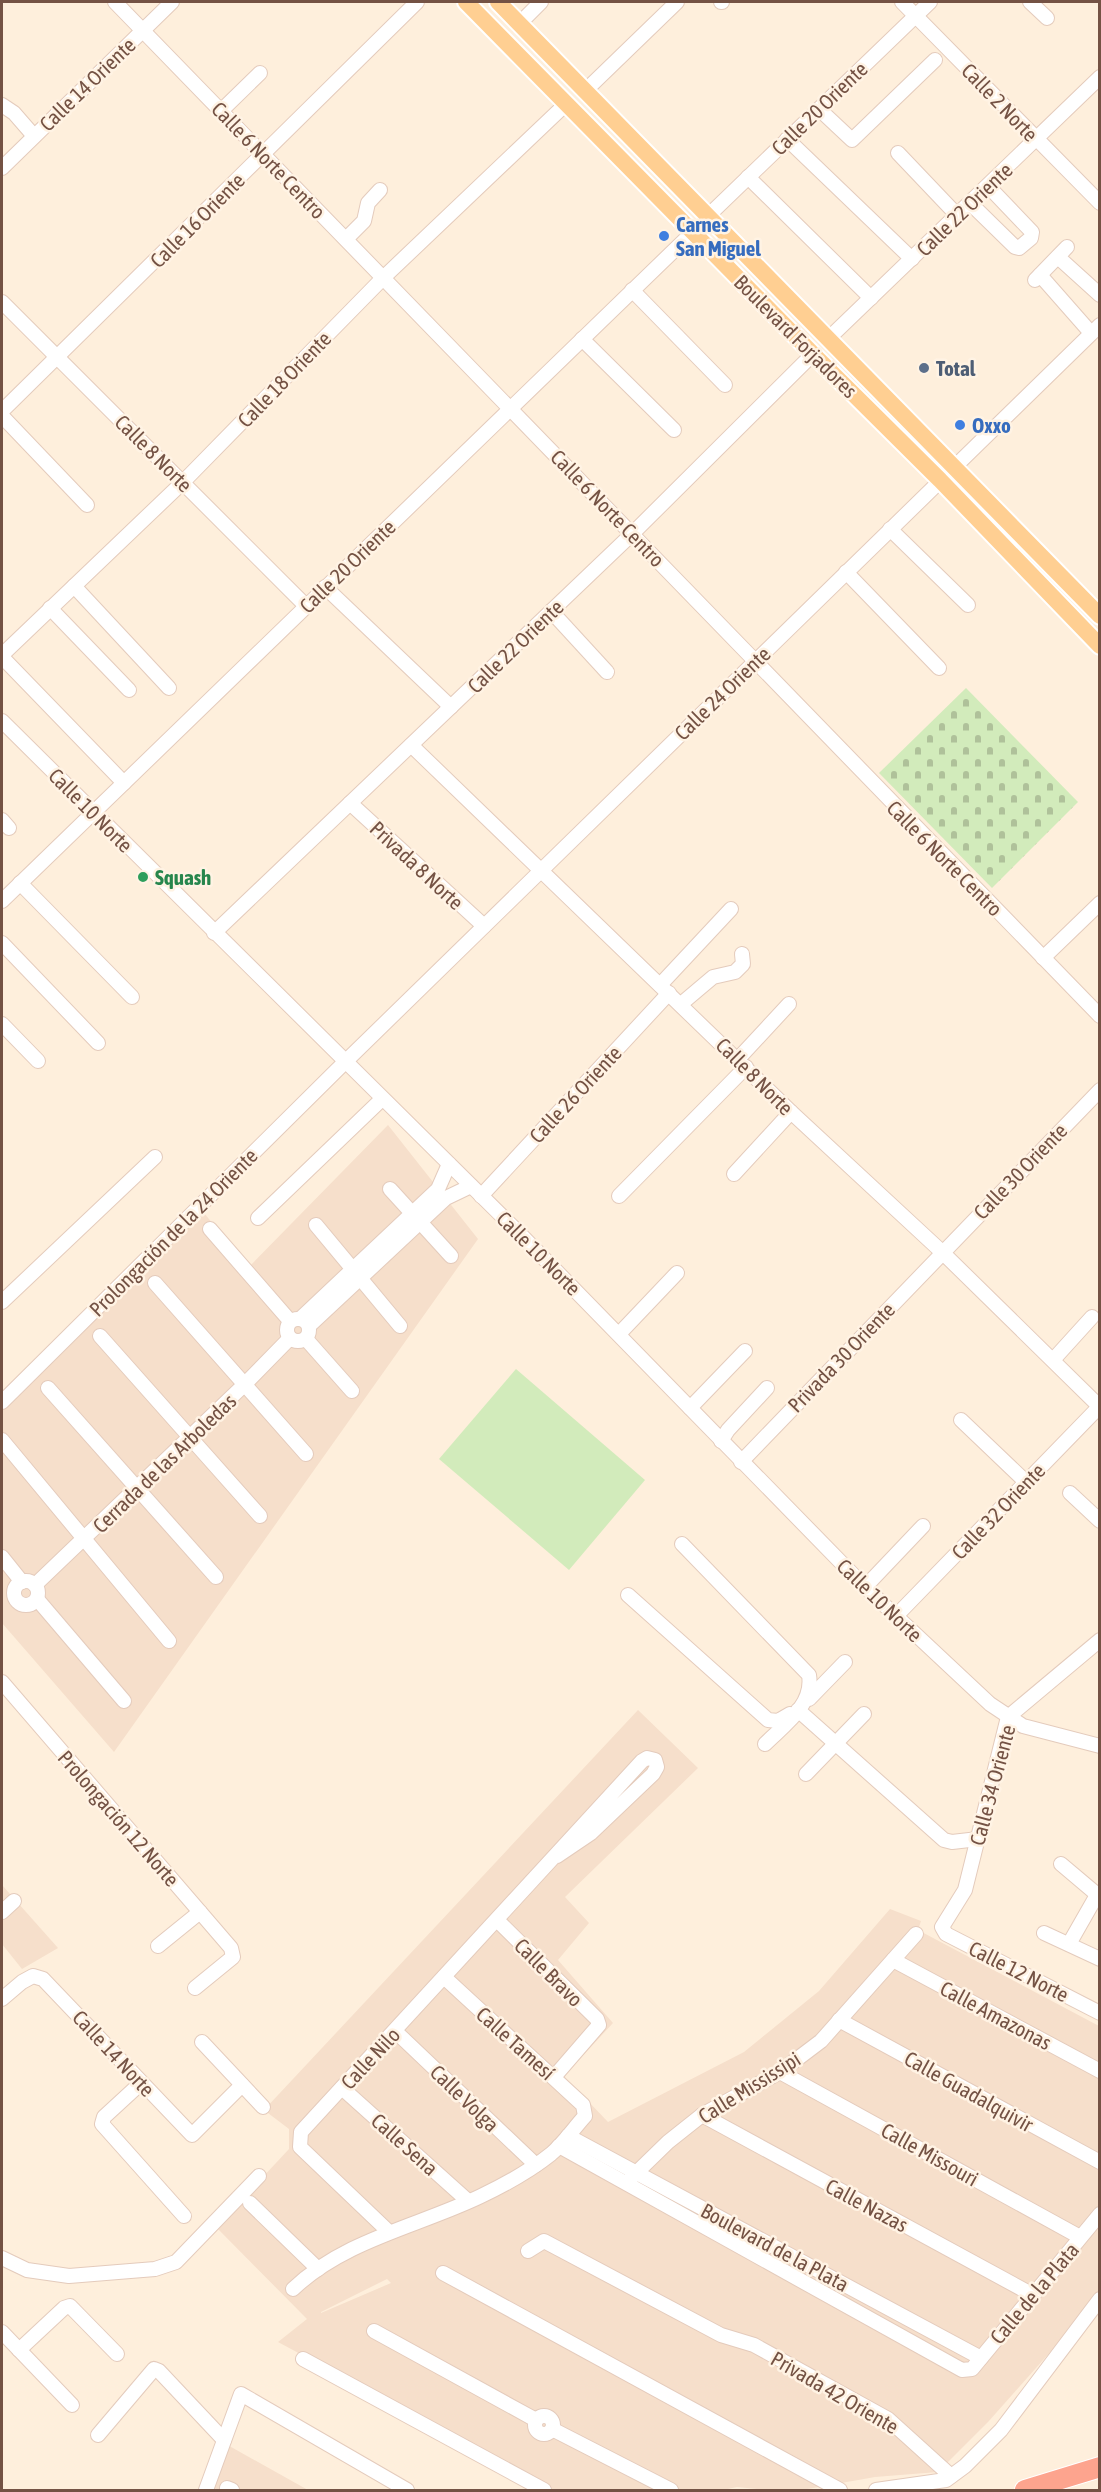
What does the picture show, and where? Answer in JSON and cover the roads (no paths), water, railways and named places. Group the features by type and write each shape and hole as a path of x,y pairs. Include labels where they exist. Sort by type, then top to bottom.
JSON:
{"highway":[{"path":"1026,2490 1100,2467"}],"main road":[{"name":"Boulevard Forjadores","path":"466,2 940,480 1100,646"},
{"name":"Boulevard Forjadores","path":"498,2 518,25 709,215 827,340 1100,616"}],"street":[{"name":"Calle 6 Norte Centro","path":"115,2 633,533 1043,958 1098,1010"},
{"name":"Calle 14 Oriente","path":"2,168 172,2"},
{"name":"Calle 16 Oriente","path":"2,411 417,2"},
{"path":"518,25 541,2"},
{"path":"584,92 677,2"},
{"name":"Calle 2 Norte","path":"902,2 1100,203"},
{"name":"Calle 20 Oriente","path":"709,215 930,2"},
{"path":"1030,2 1047,18"},
{"path":"822,105 852,140 934,60"},
{"path":"221,111 261,73"},
{"name":"Calle 22 Oriente","path":"827,340 1100,77"},
{"name":"Calle 18 Oriente","path":"2,656 183,482 383,278 567,104"},
{"path":"2,105 14,113 34,136"},
{"path":"787,139 912,259"},
{"path":"898,153 957,215"},
{"path":"748,177 871,298"},
{"path":"970,203 1015,248 1019,248 1031,238 1032,232 988,186"},
{"path":"346,239 364,221 368,202 380,190"},
{"name":"Calle 20 Oriente","path":"2,901 693,232"},
{"path":"1095,329 1037,278 1063,252 1100,295"},
{"path":"632,290 725,385"},
{"name":"Calle 8 Norte","path":"2,302 306,606"},
{"name":"Calle 24 Oriente","path":"345,1062 1095,329"},
{"path":"582,339 674,430"},
{"name":"Calle 22 Oriente","path":"214,933 633,533 813,354"},
{"path":"2,416 87,505"},
{"path":"890,529 968,605"},
{"path":"846,572 939,668"},
{"path":"74,586 169,688"},
{"path":"326,587 450,707"},
{"path":"50,608 129,690"},
{"path":"551,611 607,672"},
{"path":"2,656 124,783"},
{"name":"Calle 10 Norte","path":"2,721 619,1334 721,1442 865,1587 990,1704 1023,1726 1100,1746"},
{"name":"Calle 8 Norte","path":"411,745 742,1063 790,1112 942,1252 1099,1407"},
{"name":"Privada 8 Norte","path":"350,803 484,926"},
{"path":"20,883 132,997"},
{"path":"1043,958 1100,903"},
{"name":"Calle 26 Oriente","path":"476,1191 665,989 731,909"},
{"path":"2,944 98,1043"},
{"path":"681,1004 713,977 735,972 743,964 742,954"},
{"path":"618,1196 742,1063 789,1004"},
{"path":"2,1024 38,1061"},
{"name":"Prolongación de la 24 Oriente","path":"2,1402 345,1062"},
{"name":"Calle 30 Oriente","path":"942,1252 1100,1090"},
{"path":"258,1218 382,1099"},
{"path":"734,1174 790,1112"},
{"path":"2,1302 155,1157"},
{"path":"302,1326 416,1218 438,1189 449,1164"},
{"path":"390,1189 451,1256"},
{"path":"416,1218 446,1198 476,1191"},
{"path":"316,1225 400,1326"},
{"path":"210,1229 302,1326 352,1391"},
{"name":"Privada 30 Oriente","path":"741,1462 942,1252"},
{"path":"619,1334 677,1273"},
{"path":"155,1283 306,1454"},
{"path":"1053,1360 1092,1317"},
{"name":"Cerrada de las Arboledas","path":"32,1589 138,1489 290,1338 295,1341 302,1326"},
{"path":"100,1336 260,1516"},
{"path":"690,1408 745,1351"},
{"path":"48,1388 216,1577"},
{"path":"721,1442 728,1430 767,1389"},
{"name":"Calle 32 Oriente","path":"896,1616 1099,1407"},
{"path":"961,1420 1026,1482"},
{"path":"2,1440 169,1641"},
{"path":"1070,1493 1100,1521"},
{"path":"865,1587 923,1526"},
{"path":"628,1595 768,1720 778,1721 802,1707 811,1685 809,1675 682,1544"},
{"path":"2,1557 32,1589 124,1701"},
{"name":"Calle 34 Oriente","path":"942,1926 965,1890 1008,1717 1100,1640"},
{"path":"765,1744 845,1662"},
{"name":"Prolongación 12 Norte","path":"2,1682 231,1948 233,1956 195,1988"},
{"path":"802,1707 836,1744 944,1840 952,1842 978,1839"},
{"path":"806,1774 864,1714"},
{"path":"647,1758 655,1760 657,1767 654,1774 591,1833 556,1856 642,1761 647,1758"},
{"name":"Calle Nilo","path":"389,2232 300,2147 301,2132 556,1856"},
{"path":"1061,1864 1098,1896 1069,1944"},
{"path":"2,1912 14,1901"},
{"path":"158,1946 200,1912"},
{"name":"Calle Bravo","path":"497,1920 597,2019 599,2025 554,2077"},
{"name":"Calle 12 Norte","path":"942,1926 946,1934 1100,2013"},
{"path":"1044,1933 1100,1959"},
{"name":"Calle Mississipi","path":"626,2183 668,2142 702,2115 780,2072 821,2041 916,1934"},
{"name":"Calle Amazonas","path":"893,1960 1100,2071"},
{"name":"Calle 14 Norte","path":"2,1999 33,1976 44,1979 192,2135 242,2085"},
{"name":"Calle Tamesí","path":"444,1977 583,2105 585,2116 564,2141"},
{"name":"Calle Guadalquivir","path":"840,2020 1100,2162"},
{"name":"Calle Volga","path":"395,2031 536,2165"},
{"path":"202,2043 262,2107"},
{"name":"Calle Missouri","path":"780,2072 1080,2237"},
{"path":"141,2083 104,2118 102,2124 184,2216"},
{"name":"Calle Sena","path":"342,2088 468,2201"},
{"name":"Calle Nazas","path":"702,2115 1033,2295"},
{"path":"292,2289 318,2269 389,2232 468,2201 536,2165 564,2141"},
{"name":"Boulevard de la Plata","path":"564,2141 637,2173 981,2358"},
{"name":"Boulevard de la Plata","path":"564,2141 626,2183 962,2370 967,2370"},
{"path":"2,2258 27,2270 69,2276 155,2269 176,2262 259,2176"},
{"path":"250,2203 318,2269"},
{"name":"Calle de la Plata","path":"967,2370 972,2369 1100,2214"},
{"name":"Privada 42 Oriente","path":"528,2251 544,2241 567,2249 721,2335 754,2345 888,2418 951,2476"},
{"path":"442,2273 840,2490"},
{"path":"876,2490 951,2476 1001,2430 1100,2299"},
{"path":"19,2350 64,2308 70,2307 117,2354"},
{"path":"374,2331 536,2420 537,2431 542,2434 552,2429 671,2490"},
{"path":"2,2332 72,2404"},
{"path":"303,2359 544,2490"},
{"path":"98,2435 154,2369 224,2440"},
{"path":"206,2490 241,2394 407,2490"}],"place":[{"name":"Carnes San Miguel","path":"664,236"},
{"name":"Total","path":"924,368"},
{"name":"Oxxo","path":"960,425"},
{"name":"Squash","path":"143,877"}]}
